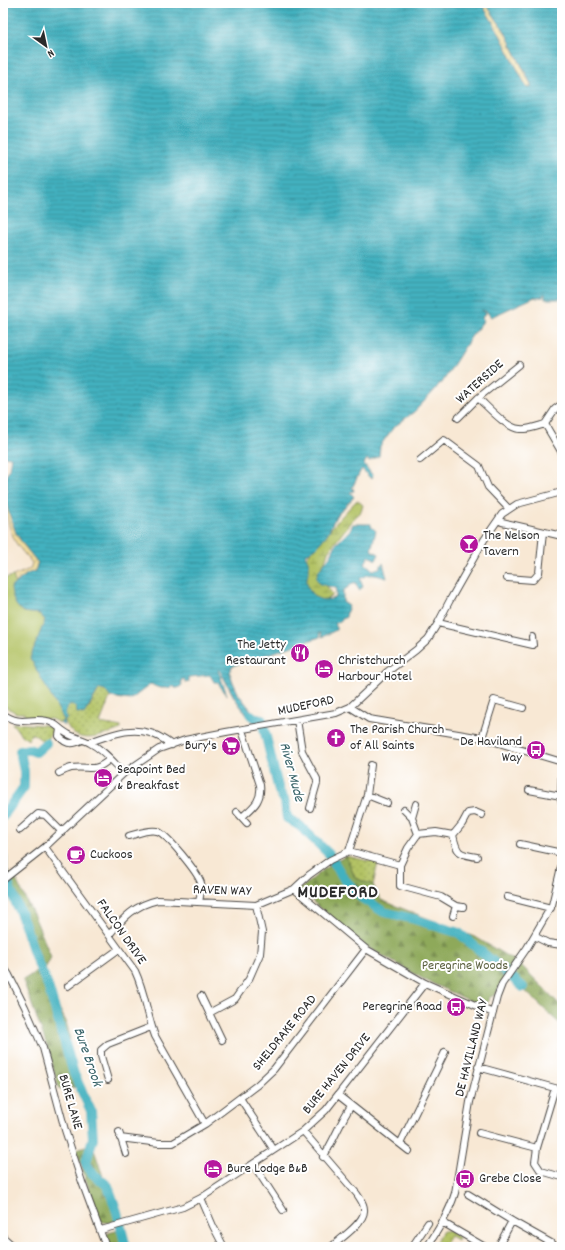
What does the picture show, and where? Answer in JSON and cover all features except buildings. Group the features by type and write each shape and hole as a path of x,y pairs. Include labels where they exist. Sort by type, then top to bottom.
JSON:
{"street":[{"name":"WATERSIDE","path":"458,418 478,398 519,365"},
{"path":"478,398 505,422 516,428 525,429 545,424 555,409 562,404"},
{"path":"545,424 562,453"},
{"path":"420,460 444,440 479,466 488,487 509,509"},
{"name":"MUDEFORD","path":"3,880 62,832 124,773 160,749 185,740 336,713 350,707 387,672 428,639 496,521 517,504 562,492"},
{"path":"502,522 562,536"},
{"path":"508,570 508,578 533,580 539,573 543,532"},
{"path":"438,623 533,645 532,636"},
{"path":"482,738 494,700 523,708"},
{"path":"350,707 363,716 378,722 482,738 562,762"},
{"path":"3,714 14,720 22,722 41,720 52,722 60,729 89,742 101,750 124,773"},
{"path":"297,720 302,751 317,779 310,808"},
{"path":"89,742 125,730 140,730 151,733 172,745"},
{"path":"242,730 260,786 261,794 255,806 240,815 247,823"},
{"path":"59,773 69,768 98,768 110,759"},
{"path":"371,765 367,796 350,850 400,864"},
{"path":"562,767 562,804"},
{"path":"529,790 561,796"},
{"path":"367,796 387,803"},
{"path":"412,818 416,804"},
{"path":"404,810 412,818 418,834"},
{"path":"453,835 462,824 468,813 475,812 482,815"},
{"path":"20,830 38,814 45,814 62,832"},
{"path":"129,836 155,831 163,834 169,839 197,875 201,883 199,902"},
{"path":"453,835 436,832 418,834 408,848 400,864 400,886 441,897 456,906 463,907"},
{"path":"453,835 456,850 462,854 477,857"},
{"path":"520,844 562,853"},
{"name":"FALCON DRIVE","path":"45,847 130,962 140,980 151,1027 155,1036 205,1124"},
{"name":"RAVEN WAY","path":"109,935 118,923 144,904 158,900 256,905 294,889 333,859 350,850"},
{"name":"DE HAVILLAND WAY","path":"427,1247 451,1207 455,1193 470,1102 478,1067 502,984 551,908 562,863"},
{"path":"294,889 366,949 425,983 493,1013"},
{"path":"507,897 551,908"},
{"path":"209,1013 235,999 249,979 260,954 262,932 256,905"},
{"path":"453,916 456,906"},
{"path":"534,936 548,943 562,945"},
{"path":"68,986 119,949"},
{"name":"SHELDRAKE ROAD","path":"126,1154 120,1135 159,1143 173,1143 205,1124 257,1085 274,1069 366,949"},
{"name":"BURE LANE","path":"3,966 25,1007 42,1048 82,1182 106,1247"},
{"name":"BURE HAVEN DRIVE","path":"101,1230 183,1207 201,1198 303,1131 322,1114 338,1095 425,983"},
{"path":"201,996 222,1040"},
{"path":"108,1080 101,1056 101,1050 108,1044 151,1027"},
{"path":"400,1144 445,1052"},
{"path":"478,1067 562,1090"},
{"path":"555,1088 537,1148 535,1162 541,1171 562,1177"},
{"path":"338,1095 408,1151"},
{"path":"240,1098 274,1150"},
{"path":"323,1157 330,1147 343,1118 351,1106"},
{"path":"303,1131 323,1157 357,1194 363,1203 365,1210 363,1217 358,1224 331,1247"},
{"path":"479,1133 537,1148"},
{"path":"253,1164 283,1210"},
{"path":"468,1194 512,1222 553,1244"},
{"path":"201,1198 224,1247"},
{"path":"442,1222 474,1244 485,1247"},
{"path":"498,1247 512,1222"},
{"path":"412,1247 428,1223"},
{"path":"3,1238 14,1247"}],"green space":[{"path":"357,500 363,505 361,512 353,519 328,552 320,575 333,595 320,604 307,594 304,560"},
{"path":"13,576 15,583 11,587 24,612 40,614 45,620 39,638 34,647 49,692 64,720 60,723 51,719 26,719 24,713 16,713 3,705 3,579"},
{"path":"99,689 105,690 110,697 100,723 121,727 121,729 98,737 79,737 70,730 64,721 67,719 65,715 66,709 70,704 76,707 88,709"},
{"path":"12,723 46,725 55,729 44,742 32,733 28,740 20,734"},
{"path":"346,856 378,863 373,885 355,878"},
{"name":"Peregrine Woods","path":"346,856 355,878 373,885 381,900 477,938 515,961 495,995 490,997 484,1007 427,981 367,947 299,890 328,866"},
{"path":"14,876 35,918 51,957 44,971 53,996 67,1025 70,1040 68,1041 80,1084 78,1087 59,1089 47,1046 23,980 42,968 8,881"},
{"path":"520,964 562,1007 562,1026 517,983 512,982"},
{"path":"92,1144 118,1220 109,1223 99,1221 76,1149"},
{"path":"123,1229 128,1247 110,1247 107,1238 108,1233"},
{"path":"448,1231 459,1237 458,1240 450,1236 443,1247 433,1247 442,1232"}],"sand":[{"path":"481,3 485,3 504,30 532,87 526,88 497,29"},
{"path":"7,481 8,506 12,522 18,537 38,563 35,571 27,574 15,583 13,576 30,569 32,563 18,546 10,529 6,514 3,491 3,484"}],"water":[{"path":"3,3 481,3 497,29 527,88 532,86 504,30 485,3 562,3 562,299 545,299 545,295 543,295 543,297 535,297 491,317 486,311 481,310 485,313 482,318 484,320 471,337 442,383 439,384 415,411 393,428 380,446 379,456 369,461 367,459 364,464 373,476 371,479 362,469 361,470 352,488 354,491 350,492 354,497 336,516 328,533 316,548 305,555 309,566 307,583 314,596 322,600 336,597 336,588 320,584 316,578 319,570 331,555 336,544 350,530 353,524 371,524 376,531 371,550 379,554 376,560 369,556 365,563 373,570 379,568 383,563 387,578 367,575 360,579 363,587 359,590 355,582 343,591 343,602 349,606 346,617 335,624 336,630 322,637 321,633 319,633 320,637 232,666 230,673 239,695 255,715 266,720 251,721 234,697 219,669 218,670 227,695 217,682 214,682 210,675 188,677 189,682 186,683 184,679 181,680 182,685 178,688 175,688 174,686 159,688 151,684 130,700 110,697 105,690 99,689 84,714 77,713 76,707 70,704 66,711 67,719 64,721 64,726 60,723 64,720 30,658 45,620 40,614 24,612 18,608 12,594 11,587 27,574 35,571 38,563 16,533 8,510 6,500 6,476 9,470 11,457 3,456 5,451 3,449 3,445 9,437 6,435 3,439"}],"waterway":[{"name":"River Mude","path":"251,715 262,720 279,791 285,801 287,818 300,826 329,854 344,879 362,898 384,912 414,919 459,933 523,987"},
{"name":"Bure Brook","path":"3,816 24,787 24,771 20,751 28,749 36,752 46,743"},
{"name":"Bure Brook","path":"3,858 3,869"},
{"name":"Bure Brook","path":"3,872 24,922 36,959 48,986 74,1074 91,1111 93,1138 86,1164 92,1173 108,1186 117,1212 126,1247"}],"place":[{"name":"The Nelson Tavern","path":"469,544"},
{"name":"The Jetty Restaurant","path":"300,653"},
{"name":"Christchurch Harbour Hotel","path":"324,669"},
{"name":"The Parish Church of All Saints","path":"336,738"},
{"name":"Bury's","path":"231,746"},
{"name":"De Haviland Way","path":"536,750"},
{"name":"Seapoint Bed & Breakfast","path":"103,778"},
{"name":"Cuckoos","path":"76,855"},
{"name":"Peregrine Road","path":"456,1007"},
{"name":"Bure Lodge B&B","path":"213,1169"},
{"name":"Grebe Close","path":"465,1179"}],"district":[{"name":"MUDEFORD","path":"338,893"}]}
